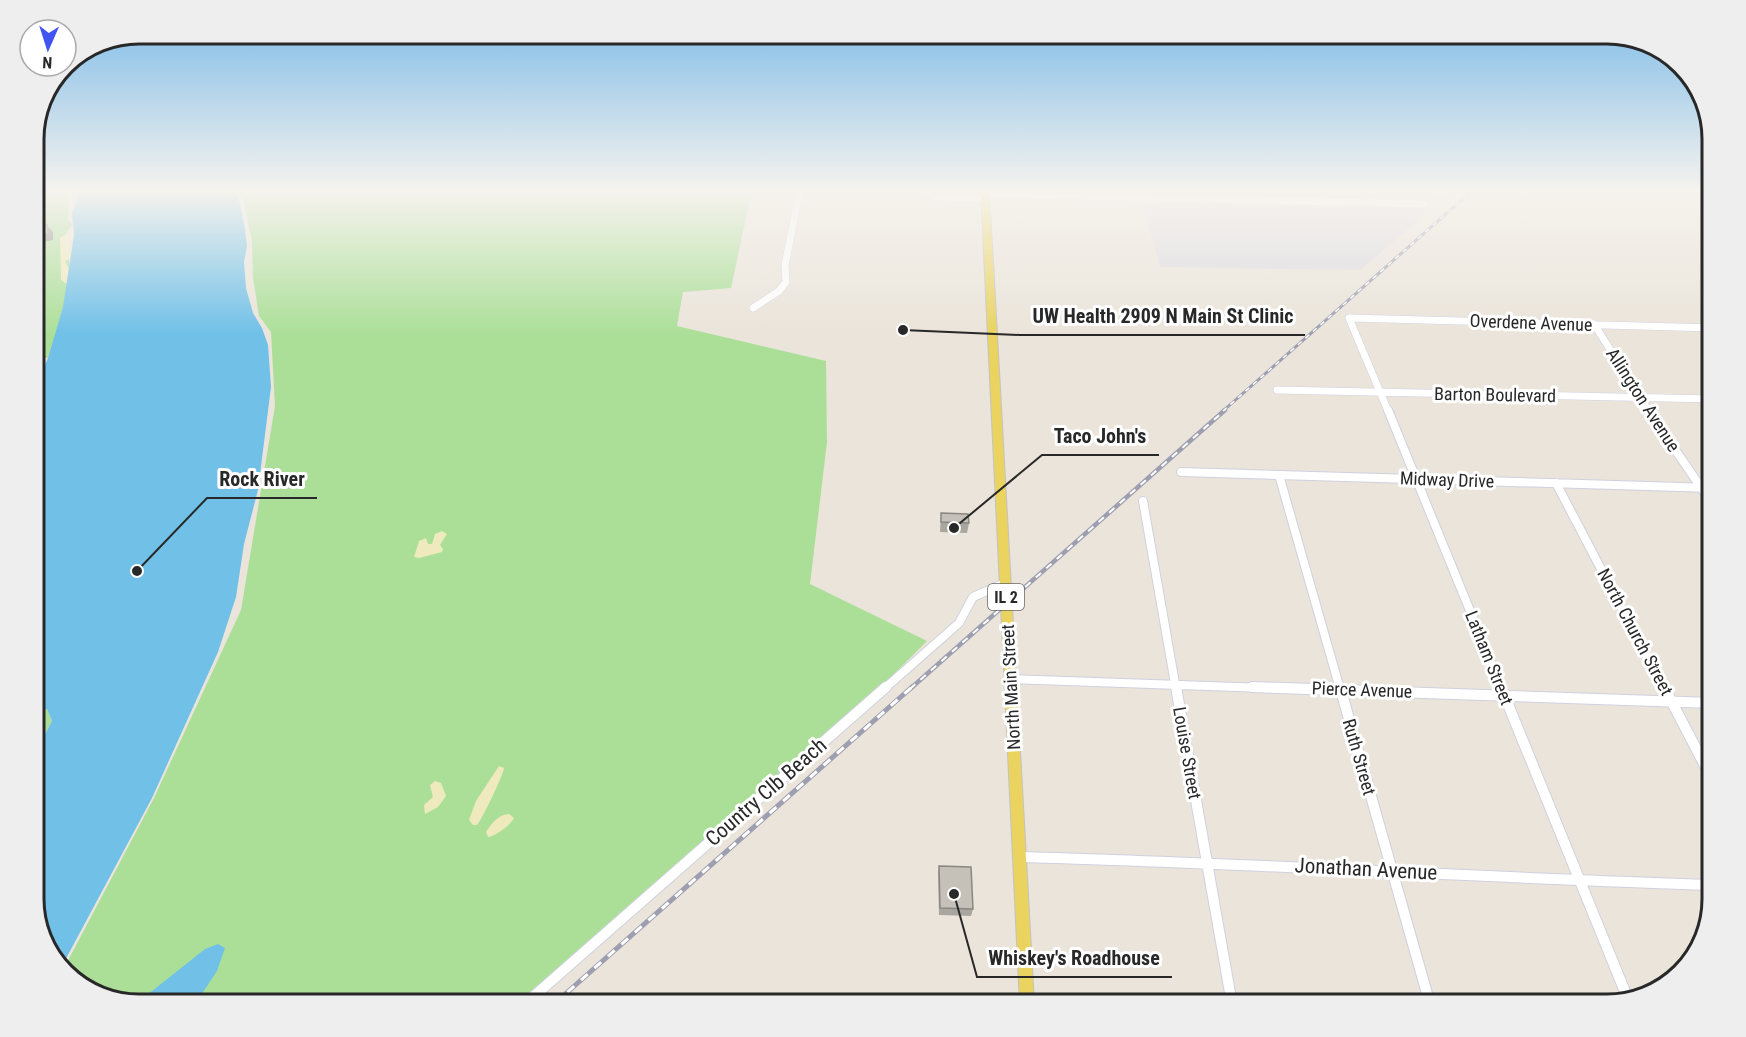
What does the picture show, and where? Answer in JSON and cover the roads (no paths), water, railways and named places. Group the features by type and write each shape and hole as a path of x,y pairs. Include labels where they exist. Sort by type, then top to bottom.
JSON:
{"main road":[{"name":"North Main Street","path":"987,238 1027,994"}],"street":[{"path":"753,308 779,291 786,282 785,264 790,238"},
{"name":"Overdene Avenue","path":"1348,318 1702,328"},
{"name":"Latham Street","path":"1348,318 1382,393 1625,992"},
{"name":"Allington Avenue","path":"1594,324 1638,396 1701,487"},
{"name":"Barton Boulevard","path":"1277,390 1702,399"},
{"name":"Midway Drive","path":"1181,472 1701,487"},
{"name":"Ruth Street","path":"1279,475 1427,994"},
{"name":"North Church Street","path":"1556,483 1702,760"},
{"name":"Louise Street","path":"1143,501 1230,994"},
{"name":"Country Clb Beach","path":"536,994 952,630 962,619 974,597 1005,583"},
{"name":"Pierce Avenue","path":"1012,680 1702,702"},
{"name":"Jonathan Avenue","path":"1020,856 1207,862 1580,881 1702,885"}],"water":[{"path":"73,238 246,238 244,262 246,288 253,313 268,345 271,387 258,490 244,544 236,597 218,652 152,798 66,959 53,941 45,917 44,905 44,736 52,721 47,709 44,710 44,367 63,307"},
{"path":"218,944 225,948 217,971 202,994 148,994 205,949"}],"railway":[{"path":"1223,411 1418,238"},
{"path":"910,689 1225,410"},
{"path":"565,994 912,687"}],"place":[{"name":"UW Health 2909 N Main St Clinic","path":"903,330"},
{"name":"Taco John's","path":"954,528"},
{"name":"Rock River","path":"137,571"},
{"name":"Whiskey's Roadhouse","path":"954,894"}]}
